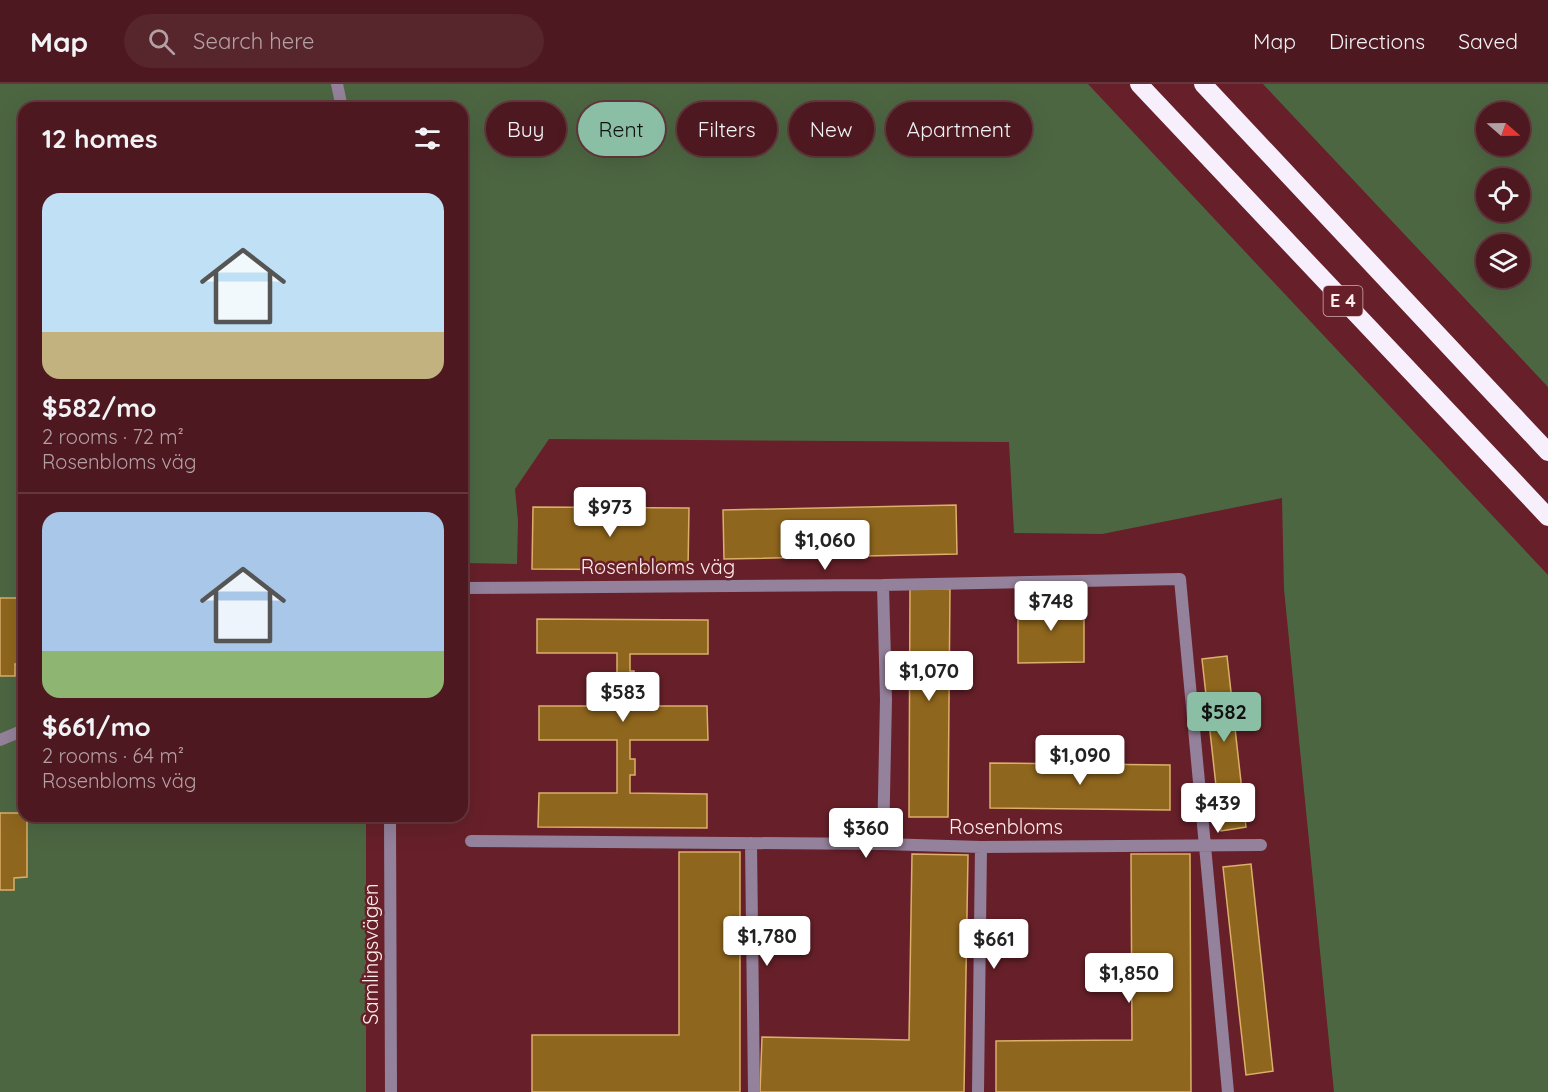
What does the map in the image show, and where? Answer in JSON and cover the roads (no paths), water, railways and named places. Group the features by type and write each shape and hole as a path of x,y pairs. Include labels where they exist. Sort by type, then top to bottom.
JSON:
{"highway":[{"name":"E 4","path":"1139,84 1548,518"},
{"name":"E 4","path":"1203,84 1548,452"}],"street":[{"path":"337,84 341,102"},
{"name":"Rosenbloms väg","path":"468,588 883,585 1180,579 1228,1092"},
{"path":"883,585 886,699 884,844"},
{"path":"0,740 18,732"},
{"name":"Samlingsvägen","path":"390,822 391,1092"},
{"name":"Rosenbloms","path":"471,841 884,844 981,847 1261,845"},
{"path":"751,843 754,1092"},
{"path":"978,1092 981,847"}]}
